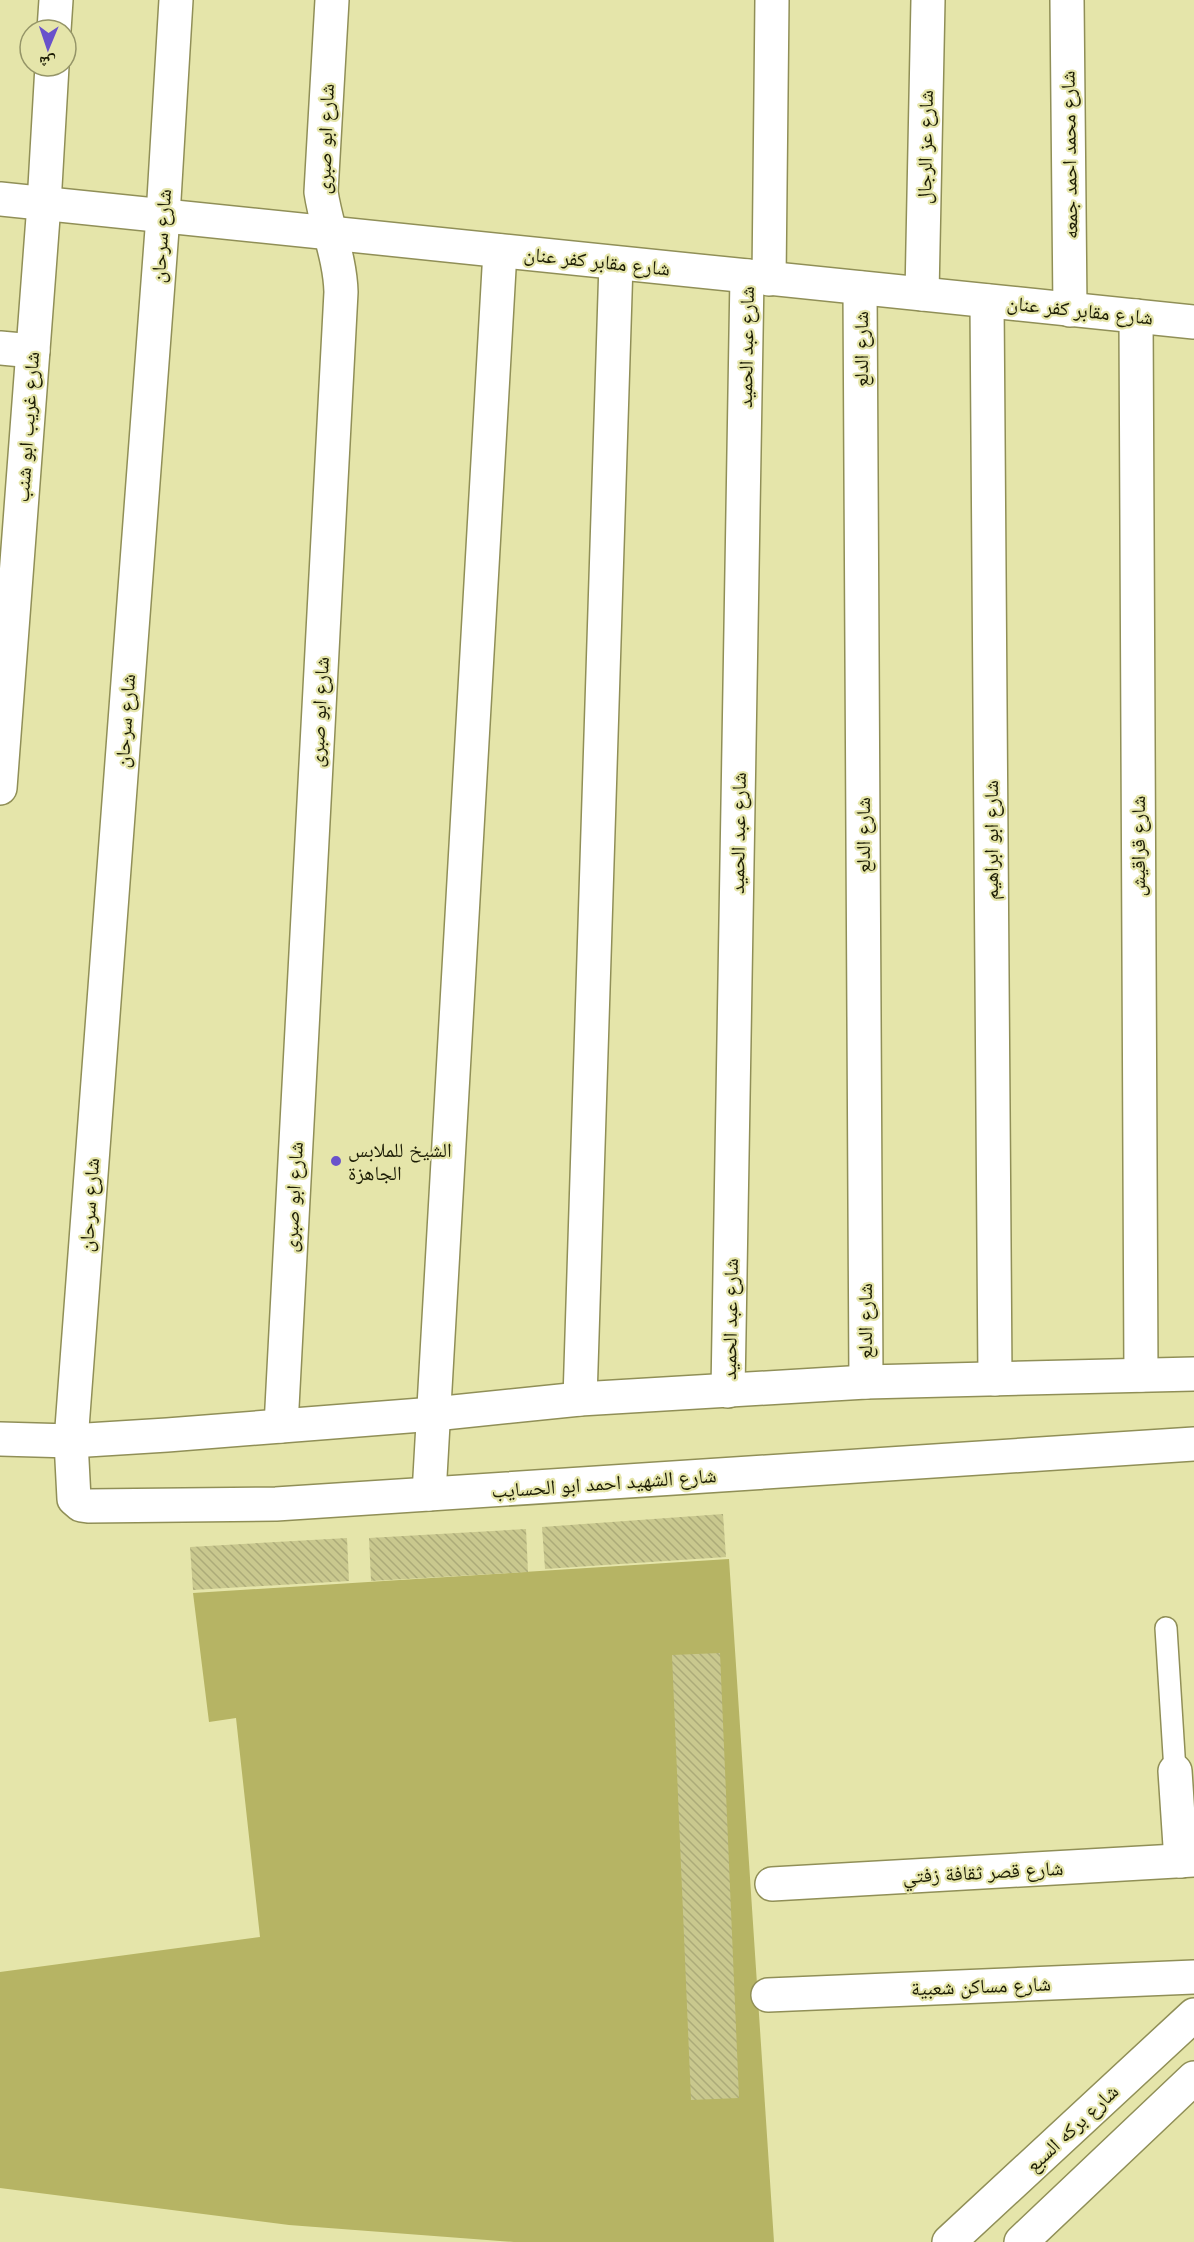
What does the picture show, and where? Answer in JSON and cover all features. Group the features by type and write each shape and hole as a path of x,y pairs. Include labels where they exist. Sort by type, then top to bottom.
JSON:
{"street":[{"path":"55,18 56,0"},
{"name":"شارع سرحان","path":"71,1441 163,216 176,0"},
{"name":"شارع ابو صبرى","path":"281,1426 341,292 336,251 329,232 321,192 332,0"},
{"name":"شارع عبد الحميد","path":"728,1391 758,277 772,0"},
{"name":"شارع عز الرجال","path":"922,294 928,0"},
{"name":"شارع محمد احمد جمعه","path":"1067,0 1070,310"},
{"name":"شارع غريب ابو شنب","path":"0,788 9,553 33,351 51,78"},
{"name":"شارع مقابر كفر عنان","path":"0,199 1194,322"},
{"path":"429,1494 500,251"},
{"path":"580,1399 616,263"},
{"name":"شارع الدلع","path":"860,288 866,1382"},
{"name":"شارع ابو ابراهيم","path":"987,301 995,1379"},
{"name":"شارع قراقيش","path":"1136,316 1141,1376"},
{"path":"0,348 33,351"},
{"path":"0,1439 71,1441 434,1414 580,1399 866,1382 1194,1374"},
{"name":"شارع الشهيد احمد ابو الحسايب","path":"71,1441 74,1499 81,1505 88,1506 276,1504 1194,1444"},
{"path":"1175,1771 1187,1861"},
{"name":"شارع قصر ثقافة زفتي","path":"772,1884 1187,1861"},
{"name":"شارع مساكن شعبية","path":"768,1995 1194,1977"},
{"name":"شارع بركه السبع","path":"949,2242 1194,2015"},
{"path":"1022,2242 1194,2078"}],"lane":[{"path":"1166,1628 1175,1771"},
{"path":"1037,2242 1054,2211"}],"shaded area":[{"path":"729,1559 774,2242 514,2242 289,2225 0,2188 0,1972 260,1937 236,1718 209,1722 193,1593"}],"building":[{"path":"723,1514 726,1557 545,1569 542,1527"},
{"path":"526,1529 528,1572 371,1581 369,1538"},
{"path":"347,1538 349,1581 193,1590 190,1547"},
{"path":"720,1653 739,2098 691,2100 672,1655"}],"place":[{"name":"الشيخ للملابس الجاهزة","path":"336,1161"}]}
